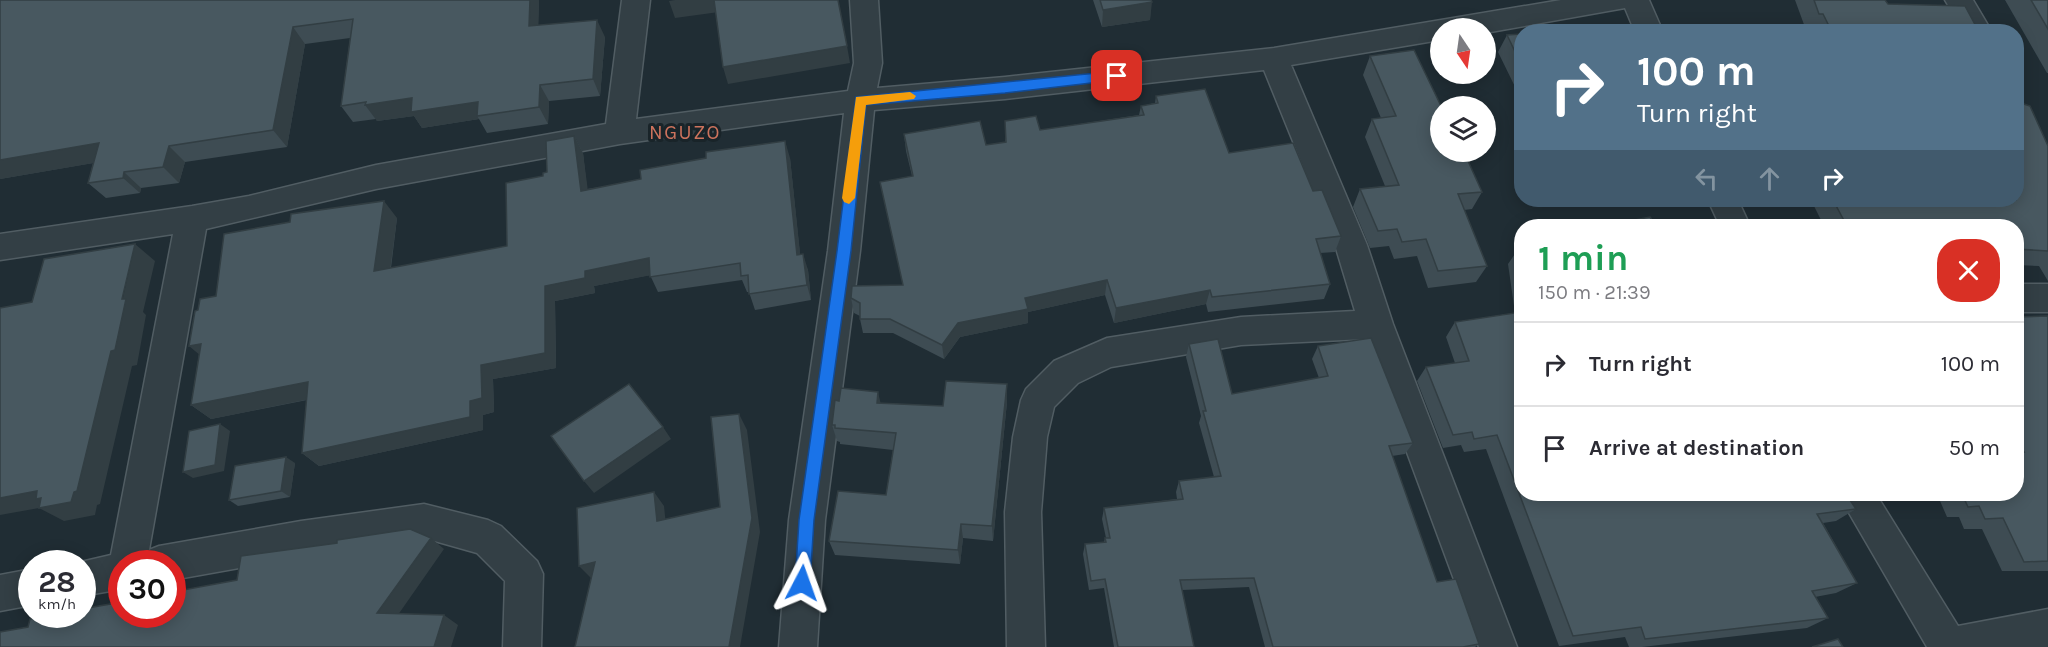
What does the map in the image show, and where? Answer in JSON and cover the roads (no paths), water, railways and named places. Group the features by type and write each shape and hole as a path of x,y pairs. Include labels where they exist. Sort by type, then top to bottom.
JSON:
{"street":[{"path":"620,133 636,0"},
{"path":"798,647 807,520 844,251 860,100 868,63 864,0"},
{"path":"0,247 192,219 249,208 376,177 620,133 860,100 1005,88 1274,58 1619,0"},
{"path":"1635,0 1646,24"},
{"path":"1959,0 1973,24"},
{"path":"1274,58 1351,245 1376,324 1498,647"},
{"path":"131,550 192,219"},
{"path":"2024,298 2048,298"},
{"path":"1026,647 1023,512 1030,436 1038,400 1066,372 1107,353 1242,331 1376,324"},
{"path":"1860,501 1950,647 2048,628"},
{"path":"186,559 424,521 488,538 524,574 522,647"},
{"path":"0,593 18,590"}],"district":[{"name":"NGUZO","path":"685,132"}]}
